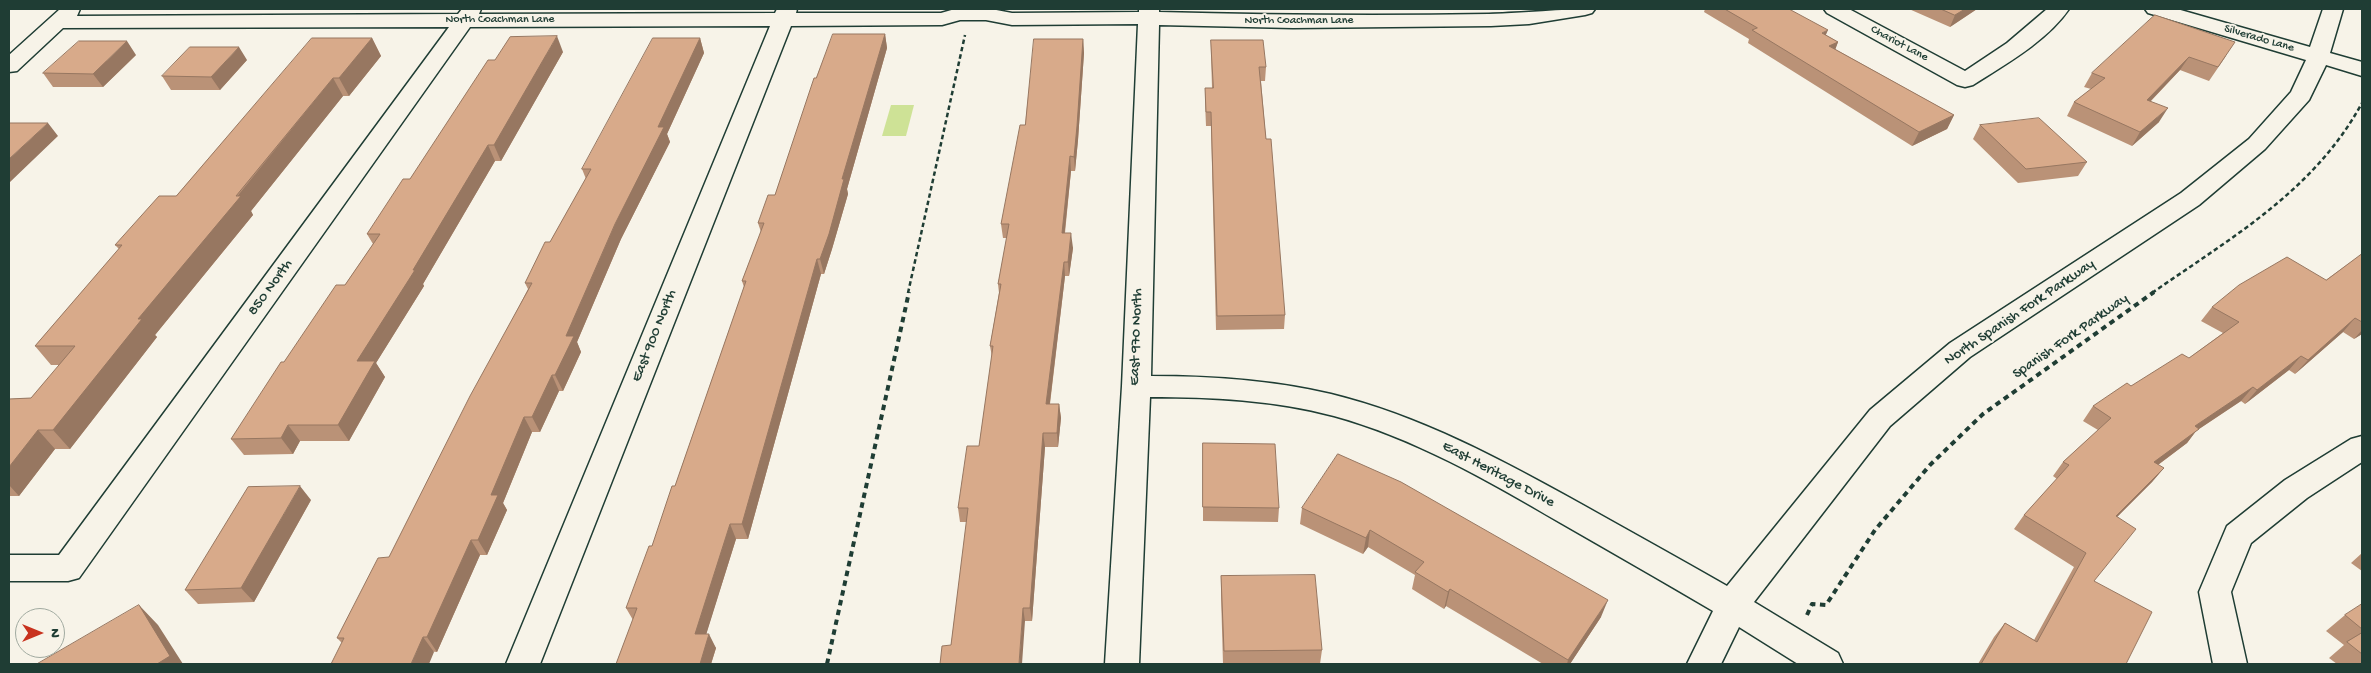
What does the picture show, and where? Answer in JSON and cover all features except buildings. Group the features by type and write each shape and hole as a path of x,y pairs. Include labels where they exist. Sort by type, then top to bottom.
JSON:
{"street":[{"name":"North Coachman Lane","path":"65,15 784,14 942,19 958,25 986,25 1012,19 1149,14 1293,22 1427,15 1529,18 1585,9"},
{"name":"Chariot Lane","path":"1834,9 1965,80 2004,57 2041,27 2059,9"},
{"name":"Silverado Lane","path":"2155,9 2362,69"},
{"name":"North Spanish Fork Parkway","path":"1704,664 1733,604 1880,418 1960,350 2190,199 2250,150 2301,96 2318,56 2333,9"},
{"name":"East 900 North","path":"523,664 784,14"},
{"name":"East 970 North","path":"1122,664 1136,386 1149,14"},
{"path":"9,66 65,15"},
{"name":"850 North","path":"9,568 68,568 469,15"},
{"name":"East Heritage Drive","path":"1136,386 1196,386 1259,391 1333,405 1410,431 1473,459 1733,604 1826,664"},
{"path":"2230,664 2215,592 2238,535 2296,489 2362,447"}],"path":[{"path":"827,664 966,30"},
{"name":"Spanish Fork Parkway","path":"1812,604 1826,605 1875,530 1930,465 1983,414 2286,198 2326,159 2353,121 2362,103"}],"green space":[{"path":"891,105 914,105 906,136 882,136"}]}
